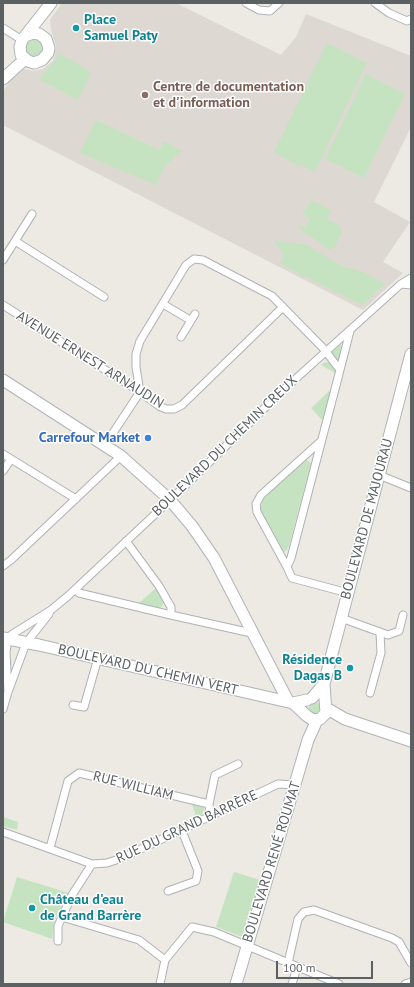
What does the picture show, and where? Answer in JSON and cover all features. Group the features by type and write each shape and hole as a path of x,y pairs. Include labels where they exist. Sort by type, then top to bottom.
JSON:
{"street":[{"path":"246,3 259,10 270,11 280,3"},
{"path":"375,3 389,13 407,21 411,19"},
{"path":"42,36 49,5"},
{"path":"3,79 49,5"},
{"path":"3,28 23,46 34,63 46,57 49,48 42,36 33,33 23,46 3,74"},
{"path":"3,260 32,214"},
{"path":"15,241 104,297"},
{"path":"105,445 140,392 136,367 136,354 140,341 186,265 194,259 203,260 272,296 326,352 340,370"},
{"name":"BOULEVARD DU CHEMIN CREUX","path":"5,639 51,610 76,589 281,392 350,331 400,284 411,278"},
{"path":"400,284 411,285"},
{"path":"163,304 190,320"},
{"name":"AVENUE ERNEST ARNAUDIN","path":"3,305 140,392 159,406 166,409 174,409 182,405 283,307"},
{"path":"181,337 195,314"},
{"path":"287,567 291,558 350,331"},
{"name":"BOULEVARD DE MAJOURAU","path":"318,713 341,618 411,354"},
{"path":"3,380 121,456 170,500 192,526 214,558 275,678 291,702 318,713 345,718 411,741"},
{"path":"322,441 261,495 256,504 257,512 292,578 348,593"},
{"path":"3,454 76,499"},
{"path":"3,566 121,456"},
{"path":"3,472 10,459"},
{"path":"379,475 411,488"},
{"path":"126,541 159,586 171,607 171,615"},
{"path":"76,589 79,593 171,615 247,632 252,631"},
{"name":"BOULEVARD DU CHEMIN CREUX","path":"23,642 51,610"},
{"path":"341,618 388,635 399,631 403,615"},
{"path":"3,709 23,642 25,626"},
{"path":"370,693 381,653 380,632"},
{"path":"5,639 8,692"},
{"name":"BOULEVARD DU CHEMIN VERT","path":"5,639 98,658 291,702 310,699"},
{"path":"73,705 84,707 98,658"},
{"path":"263,696 270,691 275,678"},
{"name":"BOULEVARD DE MAJOURAU","path":"310,699 324,684"},
{"path":"318,698 318,713 304,707 310,699 318,698"},
{"name":"BOULEVARD RENÉ ROUMAT","path":"236,984 308,740 318,713"},
{"path":"210,817 209,804 215,775 238,764"},
{"name":"RUE WILLIAM","path":"50,848 68,781 79,773 209,804"},
{"name":"RUE DU GRAND BARRÈRE","path":"92,864 107,863 122,858 182,831 278,784 295,785"},
{"path":"168,891 196,881 198,871 182,831"},
{"path":"3,832 92,864 72,895 58,926 58,941"},
{"path":"288,963 298,919 304,912 314,910 392,938 399,942 411,963"},
{"path":"62,917 139,940 165,960"},
{"path":"160,984 165,960 192,928 214,932 339,984"},
{"path":"292,984 297,967"},
{"path":"405,984 411,982"}],"shaded area":[{"path":"62,3 176,3 281,55 296,37 306,14 411,56 411,127 374,202 410,222 383,262 403,273 363,310 3,125 3,91 14,75 24,69 33,71 43,69 53,61 56,46 51,30 50,20"}],"green space":[{"path":"32,36 43,41 44,50 38,57 27,57 22,44"},
{"path":"327,43 367,63 315,172 303,166 297,165 274,152"},
{"path":"59,54 75,62 91,73 78,100 40,80 41,75 54,62"},
{"path":"366,74 405,94 364,178 325,159"},
{"path":"96,120 159,150 164,141 182,151 165,166 156,185 80,153"},
{"path":"312,200 331,210 327,219 341,226 342,230 335,247 330,250 297,227 298,225 305,228 310,218 302,214"},
{"path":"274,241 305,244 342,266 363,272 385,284 362,305 293,271 280,262 284,256"},
{"path":"340,345 343,347 340,360 337,361 331,353"},
{"path":"330,362 337,370 335,373 321,365 323,363"},
{"path":"329,391 333,393 325,419 323,421 311,408"},
{"path":"305,459 311,463 289,546 287,550 283,552 260,510 263,499"},
{"path":"156,588 164,600 163,605 159,609 142,606 139,603"},
{"path":"313,702 317,702 321,708 317,714 313,714 309,710 309,706"},
{"path":"191,802 202,806 205,811 200,816 191,820 195,813"},
{"path":"3,817 18,822 17,830 3,826"},
{"path":"234,872 260,880 242,937 216,927"},
{"path":"17,877 69,893 54,922 52,939 3,922"}],"place":[{"name":"Place Samuel Paty","path":"76,28"},
{"name":"Centre de documentation et d'information","path":"145,95"},
{"name":"Carrefour Market","path":"148,438"},
{"name":"Résidence Dagas B","path":"350,668"},
{"name":"Château d'eau de Grand Barrère","path":"32,908"}]}
